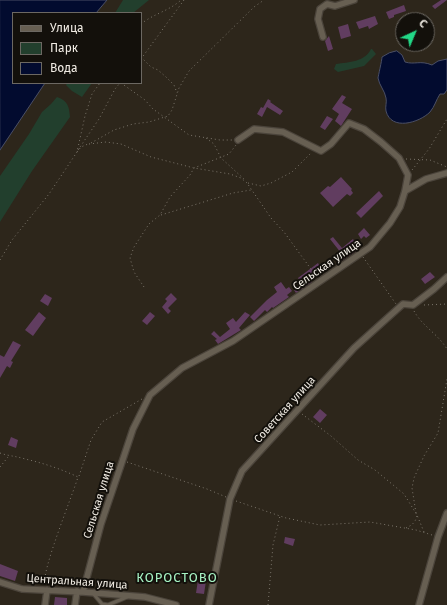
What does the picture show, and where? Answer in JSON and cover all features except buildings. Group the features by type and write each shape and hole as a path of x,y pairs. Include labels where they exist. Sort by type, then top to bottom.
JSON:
{"street":[{"path":"323,36 318,19 320,10 326,4 335,6 354,0"},
{"path":"238,140 254,129 261,129 283,132 321,151 331,144 349,122 364,129 399,158 408,175"},
{"path":"405,191 426,179 447,173"},
{"name":"Сельская улица","path":"83,592 101,524 122,461 133,429 150,395 182,368 233,342 370,248 390,223 400,207 408,175"},
{"path":"399,308 403,304 413,307 447,277"},
{"name":"Советская улица","path":"209,605 230,498 242,471 354,348 399,308"},
{"path":"419,605 438,537 447,513"},
{"name":"Центральная улица","path":"0,582 22,589 131,595 176,605"},
{"path":"45,605 47,590"},
{"path":"75,605 76,591"}],"lane":[{"path":"92,592 102,604 108,605 131,595"}],"path":[{"path":"142,23 174,6 180,0"},
{"path":"177,94 174,85 142,58 184,0"},
{"path":"77,152 81,148 114,130 168,116 189,70 254,7 264,0"},
{"path":"77,152 85,116 92,94 99,84"},
{"path":"0,260 12,240 49,194 99,119 115,89 120,84"},
{"path":"122,84 140,96 153,109 189,135 238,140 235,148 229,154 194,168 190,175 170,197 160,215 150,224 134,247 130,258 134,272 144,287"},
{"path":"408,175 429,149 447,119"},
{"path":"206,137 214,144 222,158 247,183 271,218 284,232 320,282"},
{"path":"89,144 106,142 121,144 151,157 194,168 230,174 241,178 247,183 261,186 292,172 316,148"},
{"path":"399,158 410,160 430,160 447,167"},
{"path":"160,215 233,193 252,190"},
{"path":"360,254 399,308"},
{"path":"447,304 413,307 420,321 442,340 447,349"},
{"path":"404,528 412,525 417,515 412,488 414,478 424,456 438,433 447,379"},
{"path":"47,590 44,581 48,564 91,440 102,422 150,395"},
{"path":"298,411 331,436 358,460 375,470 404,494 417,515 424,533"},
{"path":"0,453 23,458 78,477"},
{"path":"0,468 9,456"},
{"path":"122,461 208,489 280,516 320,525 370,522 404,528 438,537"},
{"path":"268,605 273,546 280,516"}],"green space":[{"path":"123,0 149,0 134,12 116,12"},
{"path":"371,49 376,54 364,66 338,72 334,69 336,64 351,62 365,57"},
{"path":"66,84 91,84 82,97"},
{"path":"57,97 66,102 70,117 32,171 0,222 0,176 29,134 42,112"}],"water":[{"path":"0,0 107,0 97,12 12,12 12,84 44,84 0,150"},
{"path":"398,52 402,55 405,62 409,63 424,63 432,65 438,61 447,59 447,90 444,94 440,94 430,112 413,122 399,123 393,121 386,111 385,95 378,78 382,57 389,53"}],"district":[{"name":"КОРОСТОВО","path":"177,578"}]}
